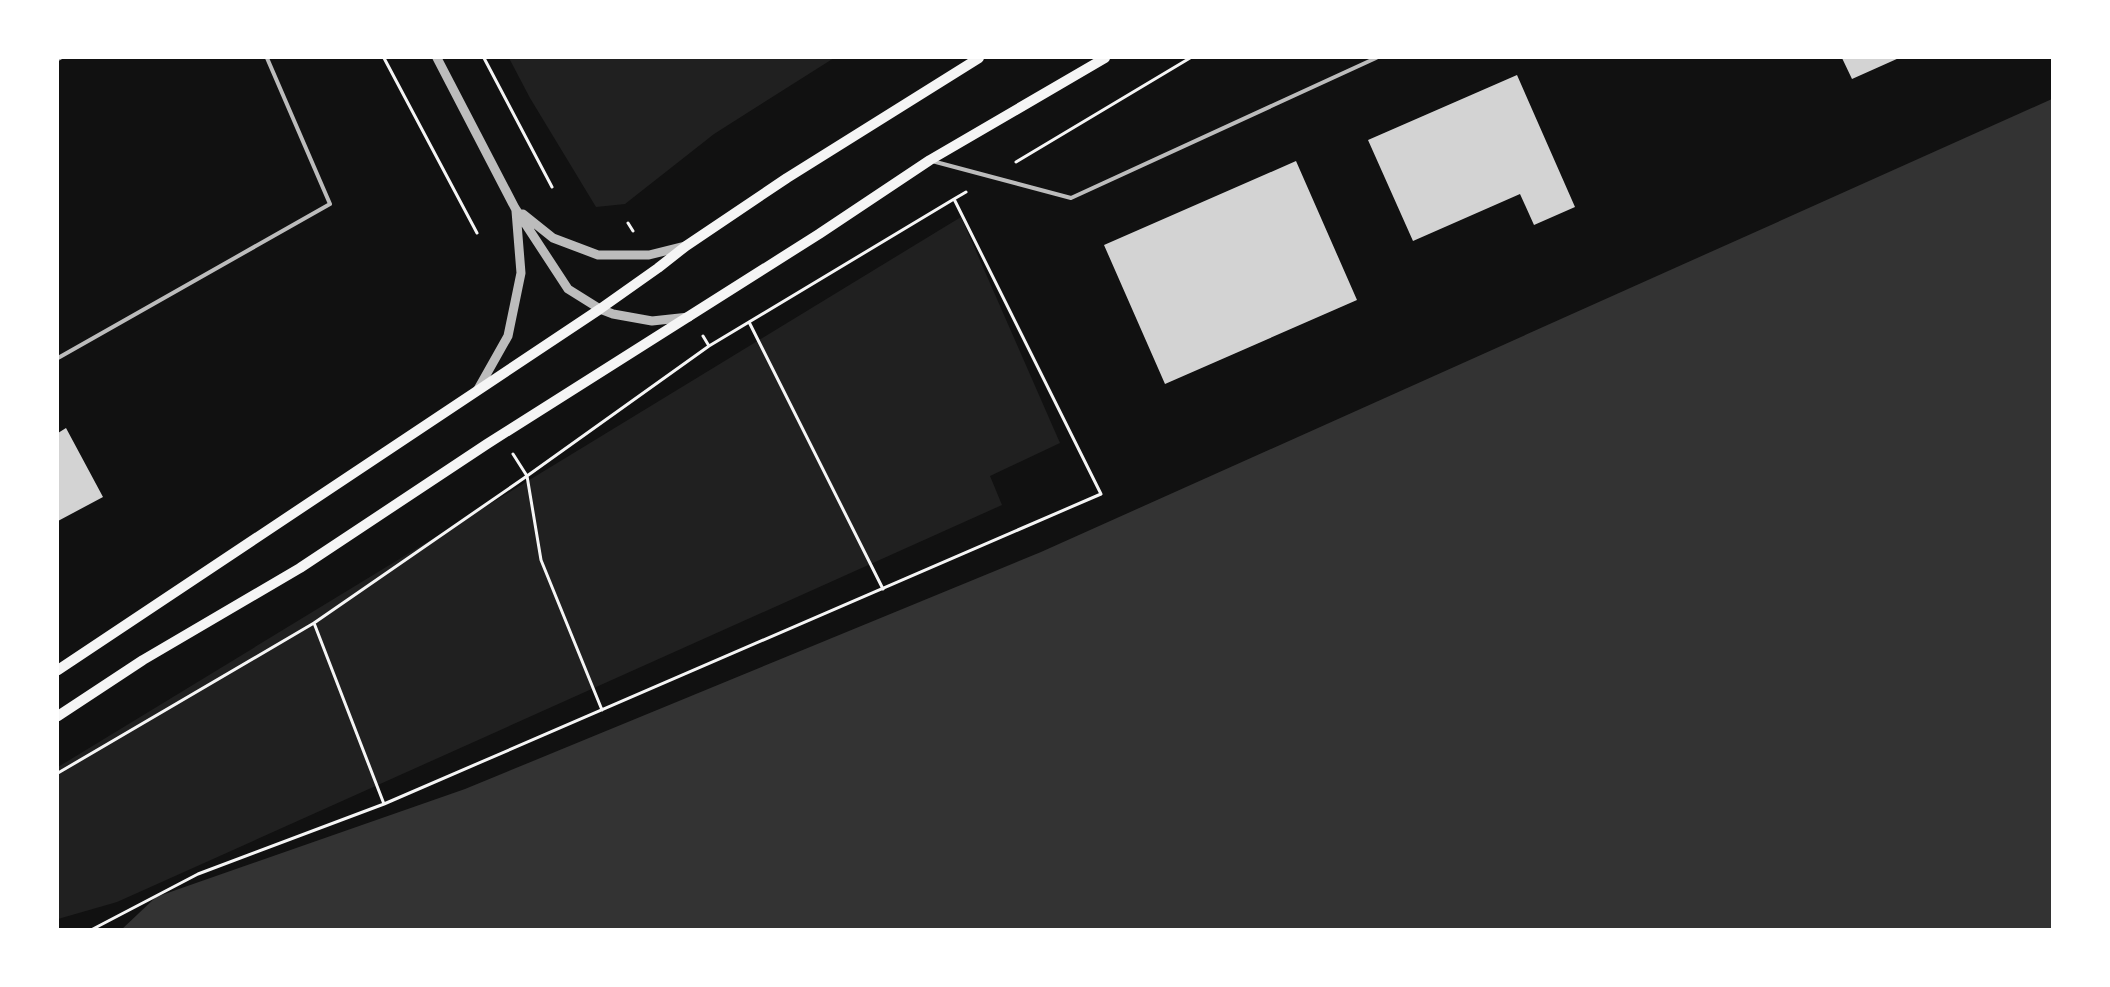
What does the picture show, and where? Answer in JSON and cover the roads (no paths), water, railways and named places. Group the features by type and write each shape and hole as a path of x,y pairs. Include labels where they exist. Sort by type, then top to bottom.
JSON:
{"main road":[{"path":"58,670 600,309 686,246 787,178 979,58"},
{"path":"58,716 142,660 300,568 487,444 690,316 930,160 1106,58"}],"street":[{"path":"437,58 515,208 568,290 600,309 613,314 652,321 690,316"},
{"path":"515,208 553,238 598,255 649,255 686,246"},
{"path":"476,392 508,336 521,273 515,208"}],"lane":[{"path":"58,358 330,204 267,58"},
{"path":"930,160 1071,198 1376,58"}]}
